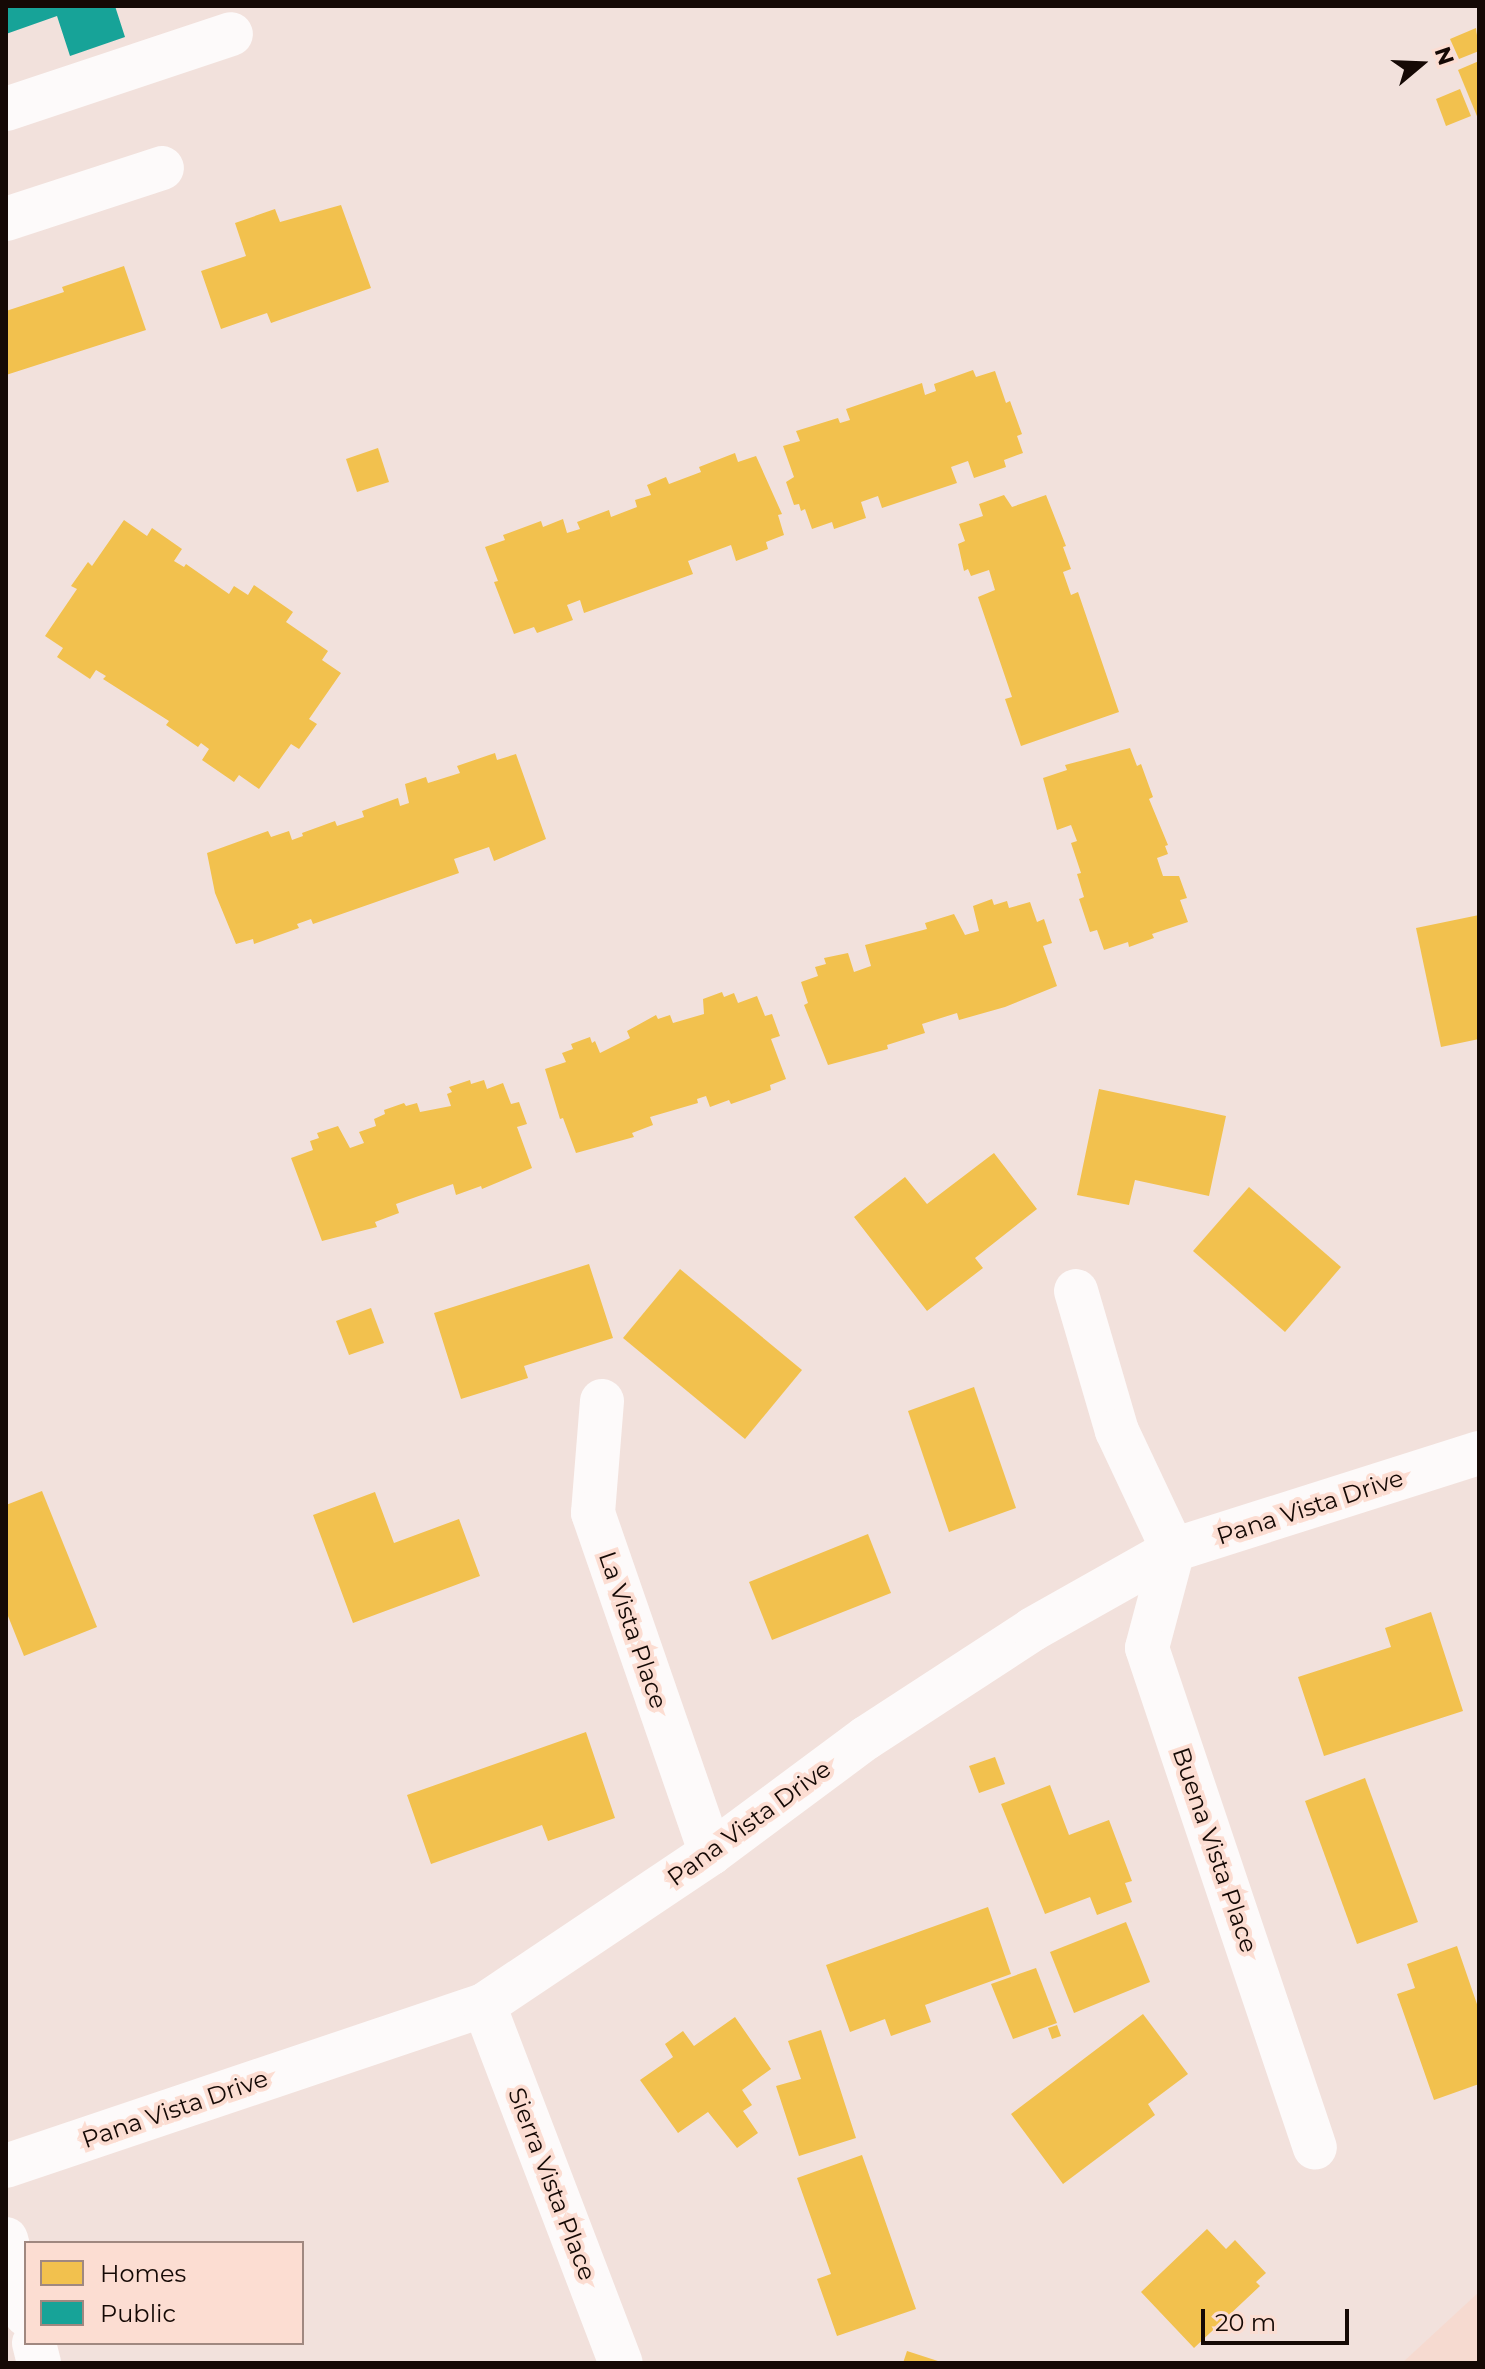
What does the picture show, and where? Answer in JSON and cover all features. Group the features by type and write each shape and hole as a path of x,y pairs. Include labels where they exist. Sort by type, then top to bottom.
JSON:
{"street":[{"path":"6,109 231,34"},
{"path":"6,219 162,168"},
{"path":"1076,1291 1117,1431 1173,1550"},
{"name":"La Vista Place","path":"602,1401 593,1513 711,1853"},
{"name":"Pana Vista Drive","path":"6,2166 484,2005 711,1853 866,1738 1033,1629 1173,1550 1479,1453"},
{"name":"Buena Vista Place","path":"1173,1550 1147,1648 1315,2148"},
{"name":"Sierra Vista Place","path":"484,2005 621,2363"},
{"path":"6,2239 24,2306"}],"shaded area":[{"path":"1479,2292 1479,2363 1402,2363"}],"building: Homes":[{"path":"1476,28 1479,51 1459,59 1450,39"},
{"path":"1479,61 1479,121 1458,70"},
{"path":"1460,89 1471,116 1446,126 1436,99"},
{"path":"341,205 371,288 271,323 267,313 221,329 201,271 246,256 235,223 275,209 280,222"},
{"path":"124,266 146,330 6,375 6,311 64,292 62,287"},
{"path":"973,370 976,377 995,371 1006,403 1010,401 1022,434 1017,436 1023,453 1004,460 1006,467 974,478 968,461 951,467 957,483 882,508 878,496 861,502 866,518 834,529 832,522 812,529 805,509 801,511 799,504 794,505 786,482 794,477 783,446 800,441 796,431 838,418 840,423 850,420 846,409 922,383 925,395 936,391 934,384"},
{"path":"378,448 389,482 357,492 346,459"},
{"path":"735,453 738,462 756,456 782,514 778,515 784,535 766,542 768,549 736,561 731,545 688,561 693,574 584,613 580,600 567,605 573,620 537,633 534,627 514,634 494,582 498,581 485,547 505,540 503,535 541,521 543,527 563,519 567,533 580,529 577,522 609,510 611,517 637,507 635,500 651,495 647,485 666,477 669,484 701,472 699,467"},
{"path":"1004,495 1012,507 1046,495 1066,546 1063,547 1071,569 1063,572 1071,595 1078,592 1119,712 1021,746 1005,699 1012,697 978,597 995,590 989,570 971,576 968,569 964,571 958,544 965,541 959,524 983,516 979,504"},
{"path":"124,520 147,536 152,528 182,549 174,561 184,567 186,564 229,594 234,586 248,595 254,585 293,612 286,622 328,651 322,660 341,673 309,719 317,724 299,749 291,744 259,789 239,775 234,782 202,760 209,749 201,743 198,747 166,725 169,721 103,679 106,676 96,670 90,679 57,657 63,648 45,636 77,589 71,586 88,562 92,566"},
{"path":"1130,748 1137,766 1141,764 1153,797 1149,799 1168,845 1165,846 1168,854 1157,858 1163,876 1179,876 1187,898 1180,900 1188,922 1152,934 1154,938 1129,947 1128,942 1104,950 1097,930 1090,932 1079,899 1084,897 1077,874 1081,873 1071,843 1077,841 1071,825 1057,830 1043,778 1067,770 1065,765"},
{"path":"495,753 497,760 516,754 546,839 494,861 489,847 454,859 459,873 313,924 311,919 297,924 299,928 254,944 253,939 236,944 215,893 207,853 268,831 271,837 289,831 292,840 335,821 337,826 364,817 362,811 398,798 400,806 409,803 405,784 426,777 428,783 460,773 457,766"},
{"path":"992,899 994,905 1007,901 1009,908 1030,902 1037,922 1044,919 1052,943 1043,946 1057,986 1005,1007 959,1020 957,1013 922,1024 925,1033 887,1045 888,1049 828,1065 804,1005 808,1003 801,982 818,976 815,967 826,964 824,958 848,953 854,972 871,966 865,945 927,929 925,923 954,914 965,935 979,931 973,906"},
{"path":"1479,915 1479,1039 1441,1047 1416,928"},
{"path":"722,992 724,997 734,993 738,1003 757,996 765,1016 772,1014 780,1036 771,1039 786,1079 770,1085 771,1090 731,1104 729,1100 710,1107 706,1096 697,1099 698,1103 650,1117 653,1125 632,1133 634,1137 576,1153 563,1118 560,1119 545,1069 566,1062 562,1053 573,1049 571,1044 590,1037 600,1053 630,1038 627,1031 656,1015 658,1019 670,1015 673,1023 704,1014 703,999"},
{"path":"470,1080 471,1084 484,1080 487,1089 503,1083 511,1104 519,1102 527,1124 517,1127 532,1168 482,1189 481,1186 456,1195 453,1184 396,1204 399,1213 375,1222 377,1227 322,1241 291,1158 313,1150 310,1141 319,1138 317,1133 338,1126 350,1148 364,1143 359,1132 376,1126 374,1119 385,1114 384,1110 404,1103 406,1106 417,1103 420,1112 451,1106 447,1094 452,1092 449,1087"},
{"path":"1099,1089 1226,1116 1209,1196 1135,1180 1129,1205 1077,1195"},
{"path":"994,1153 1037,1209 975,1258 983,1268 927,1311 854,1217 905,1177 927,1204"},
{"path":"1249,1187 1341,1267 1285,1332 1193,1251"},
{"path":"589,1264 613,1338 524,1366 528,1378 461,1399 434,1313"},
{"path":"680,1269 802,1370 745,1439 623,1338"},
{"path":"371,1308 384,1343 349,1355 336,1321"},
{"path":"974,1387 1016,1508 949,1532 908,1411"},
{"path":"42,1491 97,1627 24,1656 6,1611 6,1505"},
{"path":"375,1492 394,1543 459,1519 480,1576 353,1623 313,1515"},
{"path":"868,1534 891,1593 772,1640 749,1582"},
{"path":"1431,1612 1463,1711 1324,1756 1298,1677 1391,1647 1385,1628"},
{"path":"586,1732 615,1818 548,1841 542,1825 431,1864 407,1795"},
{"path":"995,1757 1005,1784 979,1793 969,1766"},
{"path":"1365,1778 1418,1922 1357,1944 1305,1801"},
{"path":"1050,1785 1069,1835 1109,1820 1132,1881 1125,1883 1132,1902 1097,1915 1090,1897 1045,1914 1001,1804"},
{"path":"988,1907 1011,1974 925,2005 931,2022 891,2036 885,2019 850,2032 826,1965"},
{"path":"1126,1922 1150,1982 1074,2013 1050,1952"},
{"path":"1457,1946 1479,2010 1479,2084 1434,2100 1397,1994 1415,1988 1407,1964"},
{"path":"1036,1968 1057,2023 1013,2039 991,1984"},
{"path":"1143,2014 1188,2074 1148,2104 1155,2115 1063,2184 1011,2114"},
{"path":"735,2017 771,2069 742,2090 752,2105 743,2111 758,2133 737,2148 708,2112 678,2133 640,2080 673,2057 665,2044 683,2031 694,2046"},
{"path":"1057,2025 1061,2036 1052,2039 1048,2028"},
{"path":"821,2030 856,2138 799,2156 776,2086 801,2079 788,2041"},
{"path":"862,2155 916,2309 837,2336 817,2279 831,2274 797,2178"},
{"path":"1207,2229 1226,2249 1235,2240 1266,2273 1256,2282 1260,2286 1194,2348 1141,2292"},
{"path":"907,2351 941,2362 903,2363"}],"building: Public":[{"path":"6,6 115,6 125,37 70,56 57,16 6,34"}]}
